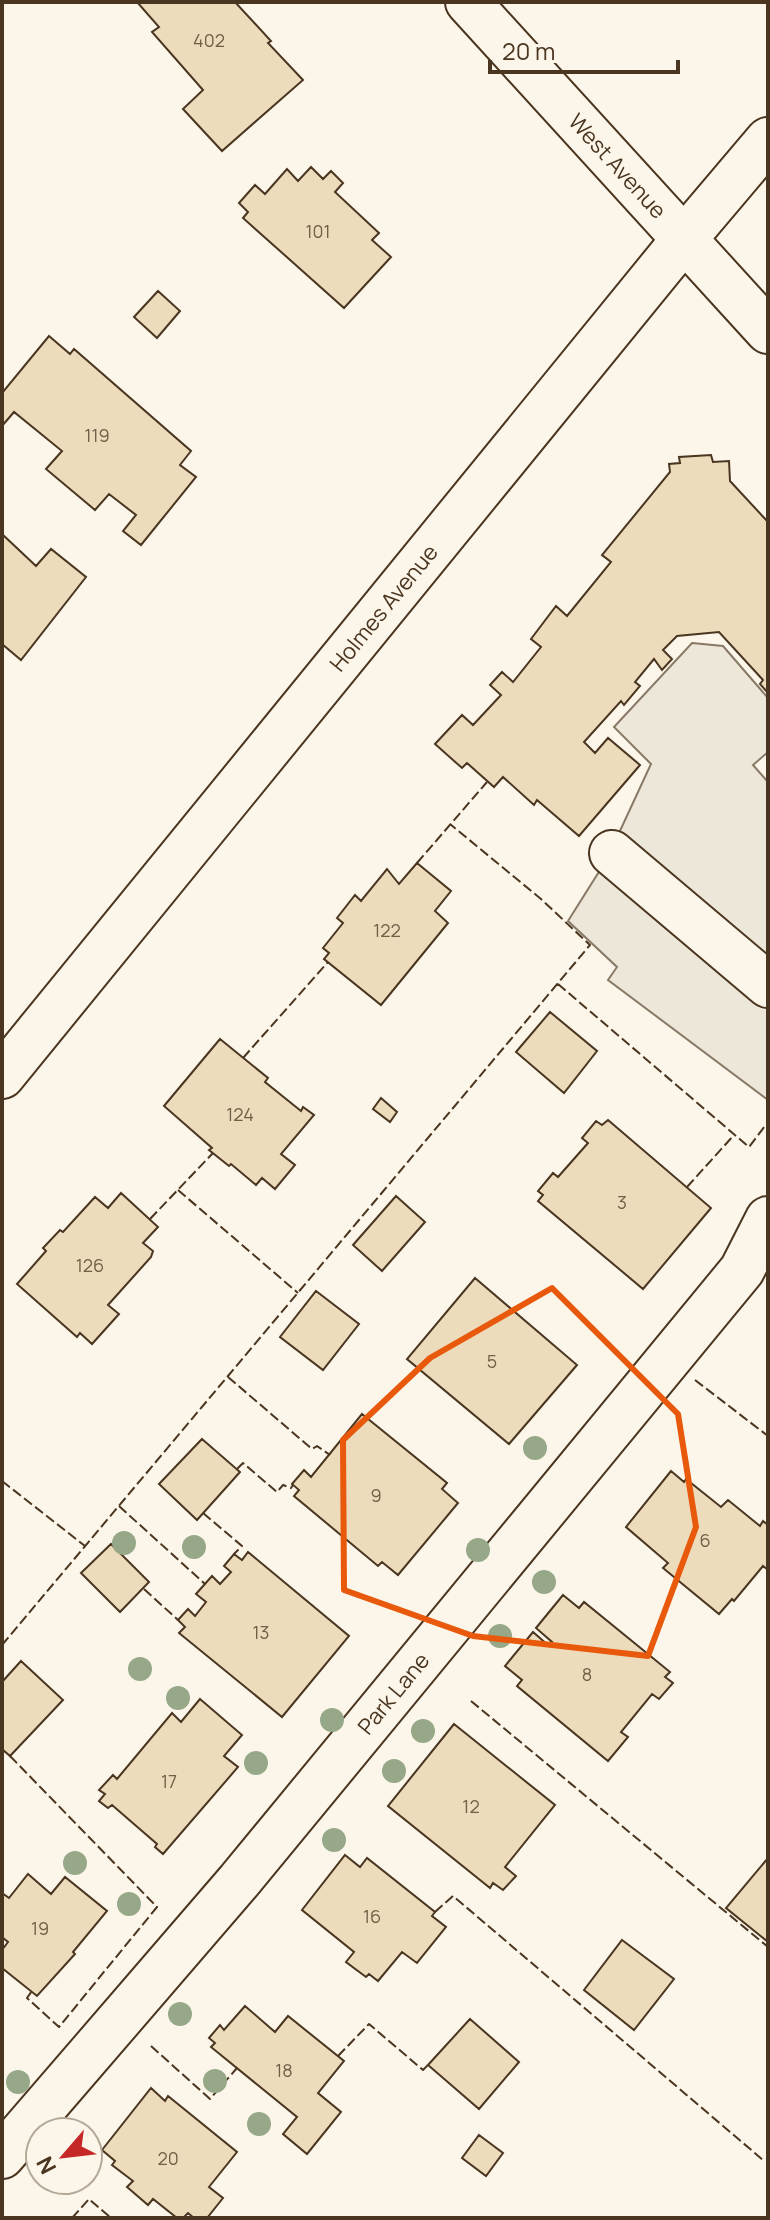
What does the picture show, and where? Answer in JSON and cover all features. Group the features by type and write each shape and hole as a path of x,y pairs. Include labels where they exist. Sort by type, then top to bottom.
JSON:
{"street":[{"name":"West Avenue","path":"468,2 768,331"},
{"name":"Holmes Avenue","path":"2,1076 768,140"},
{"path":"612,853 768,985"},
{"name":"Park Lane","path":"2,2156 239,1881 742,1270 768,1219"}],"highlighted area":[{"path":"552,1288 678,1414 696,1527 648,1656 473,1636 344,1590 343,1440 430,1358"}],"shaded area":[{"path":"692,643 723,646 768,698 768,752 753,765 768,782 768,1100 608,980 617,967 568,921 607,859 651,764 614,727"}],"building":[{"path":"137,2 235,2 303,80 222,151 183,109 203,90 152,32 159,27"},
{"path":"311,167 323,179 331,171 343,183 335,192 379,233 372,240 391,257 344,308 243,218 248,212 239,203 255,185 265,194 287,169 298,181"},
{"path":"158,291 180,311 157,338 134,317"},
{"path":"49,336 70,354 74,349 191,451 180,465 196,477 141,545 123,531 136,515 109,494 95,510 46,469 62,451 14,412 2,426 2,393"},
{"path":"711,455 713,462 729,461 730,481 768,522 768,693 760,684 763,680 719,632 677,636 663,650 672,659 662,670 654,659 635,682 640,686 624,705 621,701 584,742 595,753 608,738 640,765 579,836 537,800 534,805 503,777 494,787 467,763 462,768 435,744 462,715 473,725 501,695 490,685 502,672 513,682 541,647 531,639 556,606 567,616 611,562 602,555 670,472 669,464 680,463 679,457"},
{"path":"2,534 36,566 51,549 86,577 21,660 2,644"},
{"path":"417,863 451,891 435,911 448,923 381,1005 324,959 329,953 323,948 343,923 337,918 355,895 361,901 387,869 399,884"},
{"path":"550,1012 597,1051 564,1093 516,1052"},
{"path":"220,1039 268,1078 265,1082 301,1111 303,1107 314,1115 281,1154 295,1165 275,1189 262,1178 256,1185 231,1164 229,1166 164,1106"},
{"path":"381,1098 397,1112 390,1122 373,1109"},
{"path":"608,1120 711,1208 643,1289 538,1201 543,1195 538,1191 553,1173 558,1177 588,1143 582,1138 596,1121 602,1125"},
{"path":"121,1193 158,1227 143,1243 153,1251 151,1257 108,1305 119,1314 92,1344 80,1333 77,1337 17,1284 46,1251 43,1248 60,1230 63,1232 95,1197 108,1208"},
{"path":"396,1196 425,1222 382,1271 353,1245"},
{"path":"475,1278 577,1365 509,1444 407,1359"},
{"path":"316,1291 359,1324 323,1370 280,1337"},
{"path":"362,1414 447,1483 442,1489 458,1503 398,1575 382,1562 378,1566 294,1496 299,1490 292,1484 304,1470 311,1477"},
{"path":"202,1439 240,1472 197,1520 159,1484"},
{"path":"671,1471 721,1507 728,1500 760,1526 763,1521 768,1525 768,1570 763,1566 719,1614 663,1568 668,1563 626,1527"},
{"path":"111,1544 149,1582 120,1612 81,1573"},
{"path":"248,1552 349,1636 282,1717 179,1633 185,1627 178,1620 188,1609 195,1616 206,1602 196,1594 212,1576 220,1584 231,1572 224,1566 234,1554 242,1560"},
{"path":"563,1595 579,1608 584,1602 670,1672 665,1677 673,1683 659,1699 652,1694 621,1732 628,1737 608,1761 517,1686 522,1680 505,1666 533,1632 549,1646 552,1642 536,1628"},
{"path":"21,1661 63,1700 10,1756 2,1749 2,1682"},
{"path":"200,1699 242,1735 224,1756 238,1767 163,1854 155,1847 157,1844 112,1805 108,1808 99,1801 105,1794 99,1790 113,1775 117,1779 172,1713 181,1722"},
{"path":"454,1724 555,1805 505,1867 516,1876 503,1890 493,1883 490,1888 388,1806"},
{"path":"345,1855 360,1867 367,1858 435,1912 432,1916 446,1927 417,1963 402,1952 378,1981 369,1974 366,1977 346,1962 354,1952 302,1910"},
{"path":"768,1858 768,1942 726,1908"},
{"path":"28,1874 51,1894 65,1877 107,1911 73,1952 75,1954 37,1996 2,1968 2,1950 8,1942 2,1937 2,1893 9,1898"},
{"path":"622,1940 674,1979 634,2030 584,1990"},
{"path":"245,2006 275,2032 288,2016 344,2061 318,2093 341,2112 307,2154 283,2134 297,2117 211,2047 215,2043 209,2038 220,2025 224,2030"},
{"path":"470,2019 519,2062 479,2109 428,2065"},
{"path":"151,2088 165,2101 168,2096 237,2152 209,2187 223,2198 207,2218 194,2218 188,2213 183,2218 177,2218 153,2199 148,2205 127,2187 133,2181 112,2165 115,2161 104,2152 104,2147"},
{"path":"479,2135 503,2153 486,2176 462,2158"}],"fence":[{"path":"417,863 487,782"},
{"path":"2,1645 590,945 541,899 450,824"},
{"path":"243,1058 328,962"},
{"path":"558,984 749,1147 768,1122"},
{"path":"687,1187 734,1135"},
{"path":"150,1219 213,1153"},
{"path":"178,1190 298,1293"},
{"path":"228,1377 312,1449 317,1446 330,1455"},
{"path":"695,1380 768,1436"},
{"path":"237,1469 243,1463 277,1492 283,1485 291,1488 293,1485"},
{"path":"2,1481 85,1546"},
{"path":"119,1506 205,1584"},
{"path":"203,1513 242,1546 234,1554"},
{"path":"144,1589 178,1620"},
{"path":"471,1701 768,1947"},
{"path":"10,1756 157,1907 59,2027 27,1998 32,1991"},
{"path":"435,1912 453,1896 763,2160"},
{"path":"338,2056 369,2024 423,2070 428,2065"},
{"path":"151,2046 210,2099 237,2068"},
{"path":"72,2218 89,2199 111,2218"}]}
